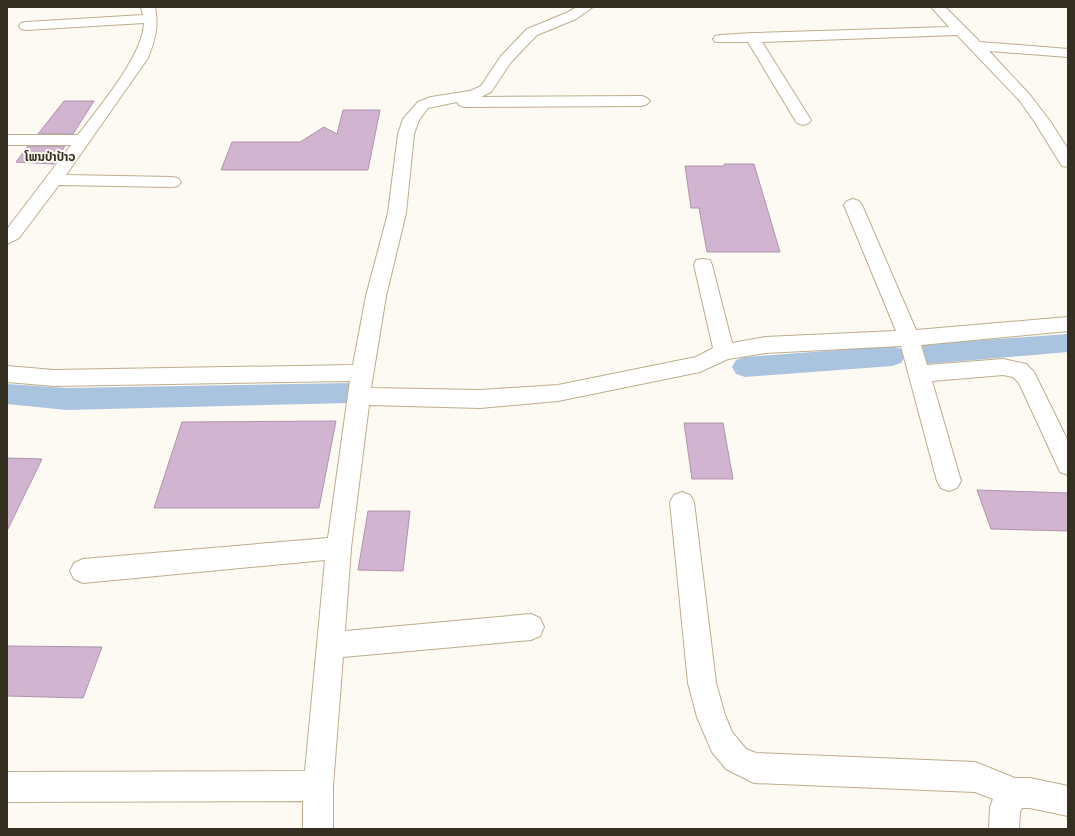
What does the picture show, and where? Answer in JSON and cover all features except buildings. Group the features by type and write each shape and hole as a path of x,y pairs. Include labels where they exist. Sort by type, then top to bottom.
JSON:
{"street":[{"path":"318,829 318,786 339,548 362,373 376,296 397,213 406,134 411,119 417,110 423,105 431,102 474,95 486,89 506,59 532,32 571,16 586,7"},
{"path":"938,7 959,31 978,46 1026,99 1068,162"},
{"path":"7,238 13,234 54,180 141,58 150,37 149,13 26,26"},
{"path":"720,38 959,31"},
{"path":"752,37 803,120"},
{"path":"978,46 1068,53"},
{"path":"431,102 642,101"},
{"path":"7,140 82,140"},
{"path":"54,180 172,182"},
{"path":"853,204 909,338 949,481"},
{"path":"703,265 724,352"},
{"path":"360,396 480,398 558,393 700,364 724,352 764,345 909,338 1068,324"},
{"path":"918,374 1002,367 1019,370 1027,378 1068,465"},
{"path":"7,374 54,378 362,373"},
{"path":"682,502 702,683 711,717 722,742 736,759 754,768 975,777 1015,793 1030,793 1068,801"},
{"path":"83,571 339,548"},
{"path":"331,644 531,627"},
{"path":"7,788 318,786"},
{"path":"1004,829 1005,807 1015,793"}],"waterway":[{"path":"926,354 1068,343"},
{"path":"745,367 892,356"},
{"path":"7,394 66,399 350,393"}],"district":[{"name":"ໂພນປ່າປ້າວ","path":"50,157"}]}
